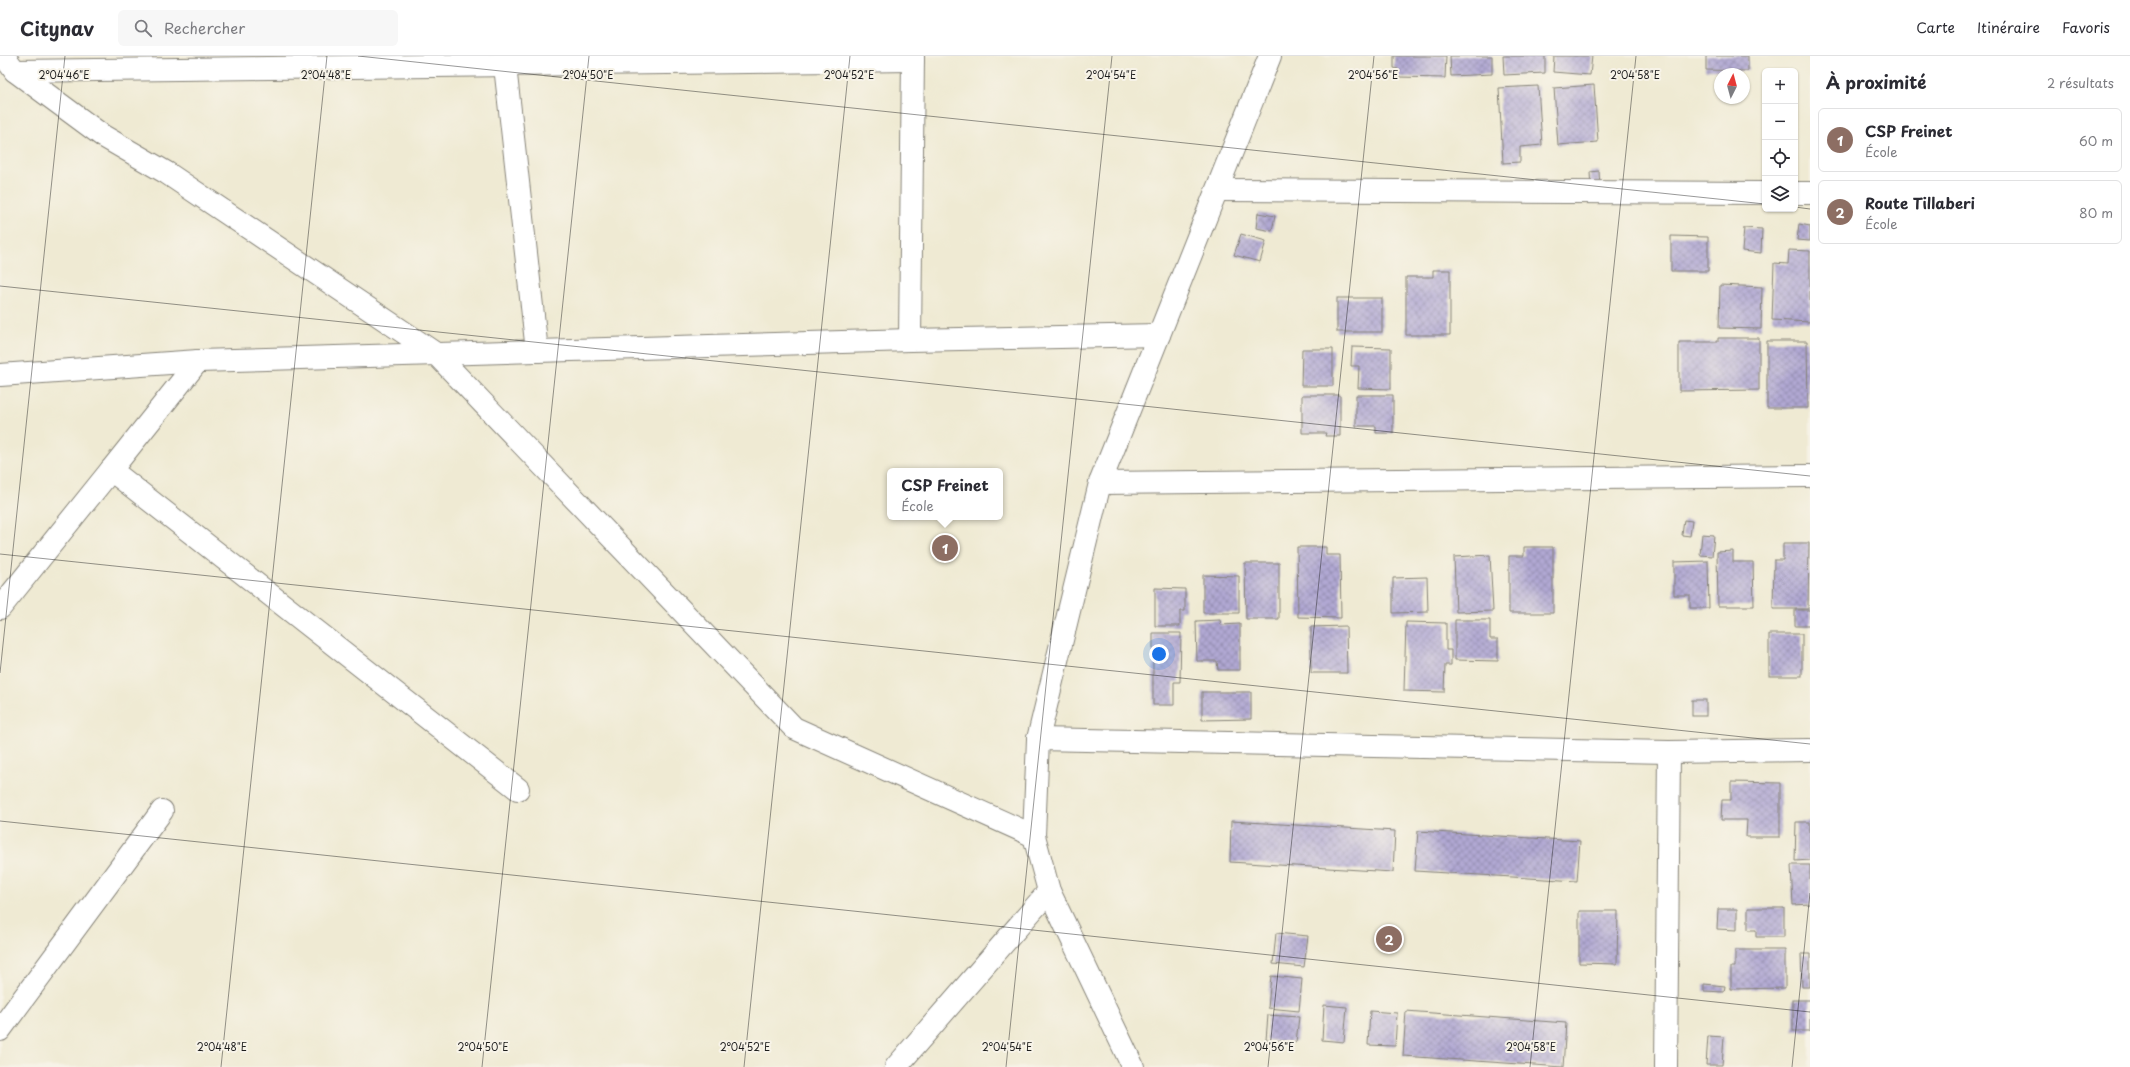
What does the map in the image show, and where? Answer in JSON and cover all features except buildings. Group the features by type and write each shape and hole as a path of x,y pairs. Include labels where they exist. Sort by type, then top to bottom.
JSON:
{"street":[{"path":"1133,1067 1049,891 1034,836 1038,739 1100,483 1270,56"},
{"path":"9,64 505,66 561,61 913,58 910,340"},
{"path":"9,64 103,136 167,173 436,354 794,728 1034,836"},
{"path":"505,66 537,351"},
{"path":"1217,190 1762,193"},
{"path":"1798,193 1810,193"},
{"path":"0,375 198,361 910,340 1159,335"},
{"path":"0,608 198,361"},
{"path":"111,470 518,789"},
{"path":"1100,483 1810,476"},
{"path":"1038,739 1669,752 1810,750"},
{"path":"1666,1067 1669,752"},
{"path":"0,1030 162,811"},
{"path":"896,1067 1049,891"}],"place":[{"name":"CSP Freinet","path":"945,548"},
{"name":"Route Tillaberi","path":"1389,939"}]}
